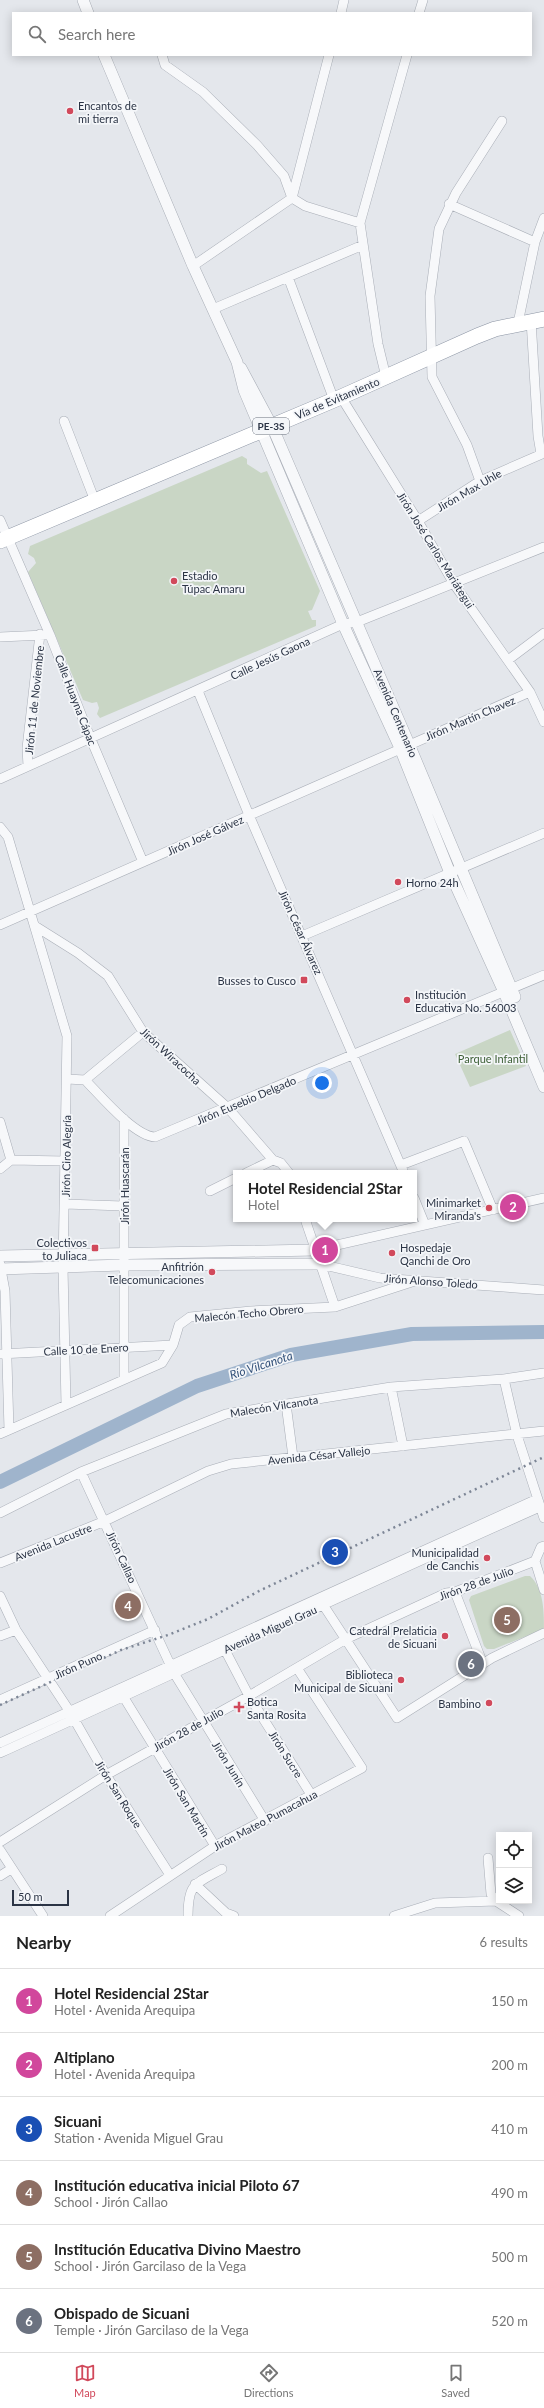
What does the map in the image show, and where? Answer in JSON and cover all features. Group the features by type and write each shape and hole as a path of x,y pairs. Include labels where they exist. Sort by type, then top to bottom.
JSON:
{"highway":[{"name":"Vía de Evitamiento","path":"4,539 338,399 431,355 495,329 531,321"}],"street":[{"path":"83,0 88,12"},
{"path":"341,12 344,0"},
{"path":"419,12 423,0"},
{"path":"104,56 193,266 237,362 242,386 267,428 343,624 404,746 450,873 508,991 544,1087"},
{"path":"162,56 165,65 203,92 257,145 284,176 292,198 305,206 360,223"},
{"path":"193,266 292,198 321,78 329,56"},
{"path":"386,377 378,344 360,223 407,56"},
{"path":"480,481 467,445 434,383 431,355 430,296 433,264 439,229 449,204 502,121"},
{"path":"449,204 535,242"},
{"path":"542,453 531,321 535,242 543,219"},
{"path":"213,309 363,245"},
{"name":"Jirón José Carlos Mariátegui","path":"288,277 338,399 418,521 454,584 530,692 544,722"},
{"path":"64,421 95,501"},
{"name":"Avenida Centenario","path":"267,428 356,622 404,746 460,868 508,991 544,1068"},
{"name":"Jirón Max Uhle","path":"418,521 480,481 542,453"},
{"name":"Calle Huayna Cápac","path":"0,520 4,539 50,635 90,737 143,862"},
{"name":"Calle Jesús Gaona","path":"0,779 90,737 198,691 343,624 356,622 544,547"},
{"path":"508,660 544,633"},
{"path":"0,637 40,634 50,635"},
{"name":"Jirón 11 de Noviembre","path":"28,766 27,748 40,634"},
{"name":"Jirón César Álvarez","path":"198,691 249,815 403,1169"},
{"name":"Jirón Martín Chavez","path":"404,746 530,692"},
{"name":"Jirón José Gálvez","path":"0,925 404,746"},
{"path":"0,827 8,837 30,913"},
{"path":"302,936 544,833"},
{"name":"Jirón Ciro Alegría","path":"30,913 67,1036 63,1267 66,1405"},
{"name":"Jirón Wiracocha","path":"35,926 78,953 108,976 143,1032 228,1108 273,1160 281,1163 287,1170"},
{"name":"Jirón Eusebio Delgado","path":"85,1080 124,1119 148,1137 155,1137 355,1056 544,976"},
{"path":"67,1079 85,1080 143,1032"},
{"name":"Jirón Huascarán","path":"124,1119 124,1378"},
{"path":"0,1122 2,1136 11,1160"},
{"path":"403,1169 464,1142 493,1210"},
{"path":"0,1169 11,1160 66,1161"},
{"path":"252,1170 273,1160"},
{"path":"210,1191 233,1180"},
{"path":"0,1256 315,1250 544,1198"},
{"path":"65,1204 123,1206"},
{"path":"417,1206 425,1226"},
{"path":"305,1222 335,1307"},
{"path":"9,1430 4,1353 1,1267 320,1264"},
{"name":"Jirón Alonso Toledo","path":"320,1264 380,1278 544,1290"},
{"name":"Malecón Techo Obrero","path":"0,1434 124,1378 162,1363 173,1345 179,1325 190,1317 251,1311 335,1307 415,1281"},
{"name":"Calle 10 de Enero","path":"4,1353 173,1345"},
{"name":"Malecón Vilcanota","path":"0,1513 81,1472 226,1414 391,1386 504,1379 544,1373"},
{"path":"504,1379 517,1435 544,1518"},
{"path":"391,1386 403,1446"},
{"path":"286,1404 293,1457"},
{"name":"Avenida César Vallejo","path":"105,1521 208,1471 231,1464 544,1431"},
{"name":"Jirón Callao","path":"81,1472 105,1521 171,1668"},
{"name":"Avenida Miguel Grau","path":"0,1752 171,1668 321,1601 383,1576 538,1503"},
{"name":"Avenida Lacustre","path":"0,1563 105,1521"},
{"path":"544,1546 541,1547 535,1562 544,1590"},
{"name":"Jirón 28 de Julio","path":"0,1842 106,1775 154,1747 249,1696 346,1639 446,1593 455,1592 535,1562"},
{"path":"455,1592 483,1664"},
{"name":"Jirón San Roque","path":"0,1596 16,1630 72,1716 106,1775 170,1875"},
{"path":"321,1601 397,1718 483,1664 544,1633"},
{"name":"Avenida Miguel Grau","path":"0,1743 123,1696 171,1668 225,1650 321,1601"},
{"path":"0,1636 16,1630"},
{"name":"Jirón Puno","path":"0,1700 155,1630"},
{"name":"Jirón Sucre","path":"225,1650 249,1696 312,1796"},
{"name":"Jirón Junín","path":"171,1668 202,1722 265,1821"},
{"name":"Jirón Mateo Pumacahua","path":"110,1916 214,1846 265,1821 362,1768 297,1668"},
{"name":"Jirón San Martín","path":"123,1696 214,1846"},
{"path":"0,1850 43,1916"},
{"path":"488,1858 491,1894 496,1901"},
{"path":"0,1876 11,1869"},
{"path":"188,1916 188,1895 195,1884 222,1869"},
{"path":"195,1884 226,1912 234,1916"},
{"path":"394,1916 435,1903 496,1901"},
{"path":"501,1904 519,1916"}],"green space":[{"name":"Estadio Túpac Amaru","path":"242,456 247,459 247,464 261,473 267,471 320,591 312,610 308,611 312,620 316,620 316,626 100,718 97,714 99,708 97,702 92,703 83,700 28,572 36,563 34,558 28,554 30,546"},
{"name":"Parque Infantil","path":"510,1030 526,1066 470,1087 455,1054"},
{"path":"525,1576 530,1576 535,1581 541,1594 544,1629 494,1649 487,1649 484,1646 469,1600 471,1596"}],"waterway":[{"name":"Río Vilcanota","path":"0,1482 197,1386 291,1355 412,1334 544,1332"}],"railway":[{"path":"0,1705 121,1650 168,1635 208,1619 259,1591 544,1457"}],"place":[{"name":"Encantos de mi tierra","path":"70,111"},
{"name":"Estadio Túpac Amaru","path":"174,581"},
{"name":"Horno 24h","path":"398,882"},
{"name":"Busses to Cusco","path":"304,980"},
{"name":"Institución Educativa No. 56003","path":"407,1000"},
{"name":"Altiplano","path":"513,1207"},
{"name":"Minimarket Miranda's","path":"489,1208"},
{"name":"Colectivos to Juliaca","path":"95,1248"},
{"name":"Hotel Residencial 2Star","path":"325,1250"},
{"name":"Hospedaje Qanchi de Oro","path":"392,1253"},
{"name":"Anfitrión Telecomunicaciones","path":"212,1272"},
{"name":"Sicuani","path":"335,1552"},
{"name":"Municipalidad de Canchis","path":"487,1558"},
{"name":"Institución educativa inicial Piloto 67","path":"128,1606"},
{"name":"Institución Educativa Divino Maestro","path":"507,1620"},
{"name":"Catedral Prelaticia de Sicuani","path":"445,1636"},
{"name":"Obispado de Sicuani","path":"471,1664"},
{"name":"Biblioteca Municipal de Sicuani","path":"401,1680"},
{"name":"Bambino","path":"489,1703"},
{"name":"Botica Santa Rosita","path":"239,1707"}]}
